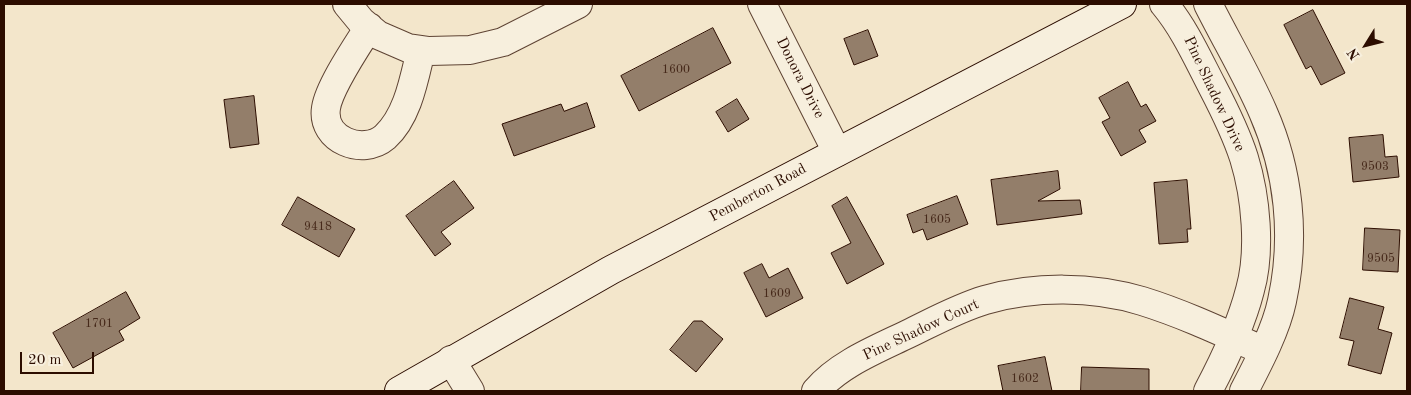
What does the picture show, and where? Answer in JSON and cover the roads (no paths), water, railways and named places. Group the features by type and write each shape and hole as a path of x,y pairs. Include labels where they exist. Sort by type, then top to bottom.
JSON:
{"street":[{"path":"347,4 378,35 408,48 429,51 470,50 503,42 578,4"},
{"name":"Donora Drive","path":"762,4 837,152"},
{"name":"Pemberton Road","path":"399,391 611,270 1122,4"},
{"name":"Pine Shadow Drive","path":"1164,4 1183,30 1228,118 1244,159 1254,206 1256,253 1251,289 1234,338 1208,391"},
{"path":"1208,4 1262,110 1282,168 1289,212 1289,257 1282,302 1264,351 1244,391"},
{"path":"369,27 350,56 333,89 326,108 327,121 332,132 339,139 348,143 364,146 376,143 386,136 398,119 408,98 421,50"},
{"name":"Pine Shadow Court","path":"816,391 833,375 874,351 944,316 984,300 1023,292 1073,289 1142,301 1264,351"},
{"path":"451,360 470,391"}]}
